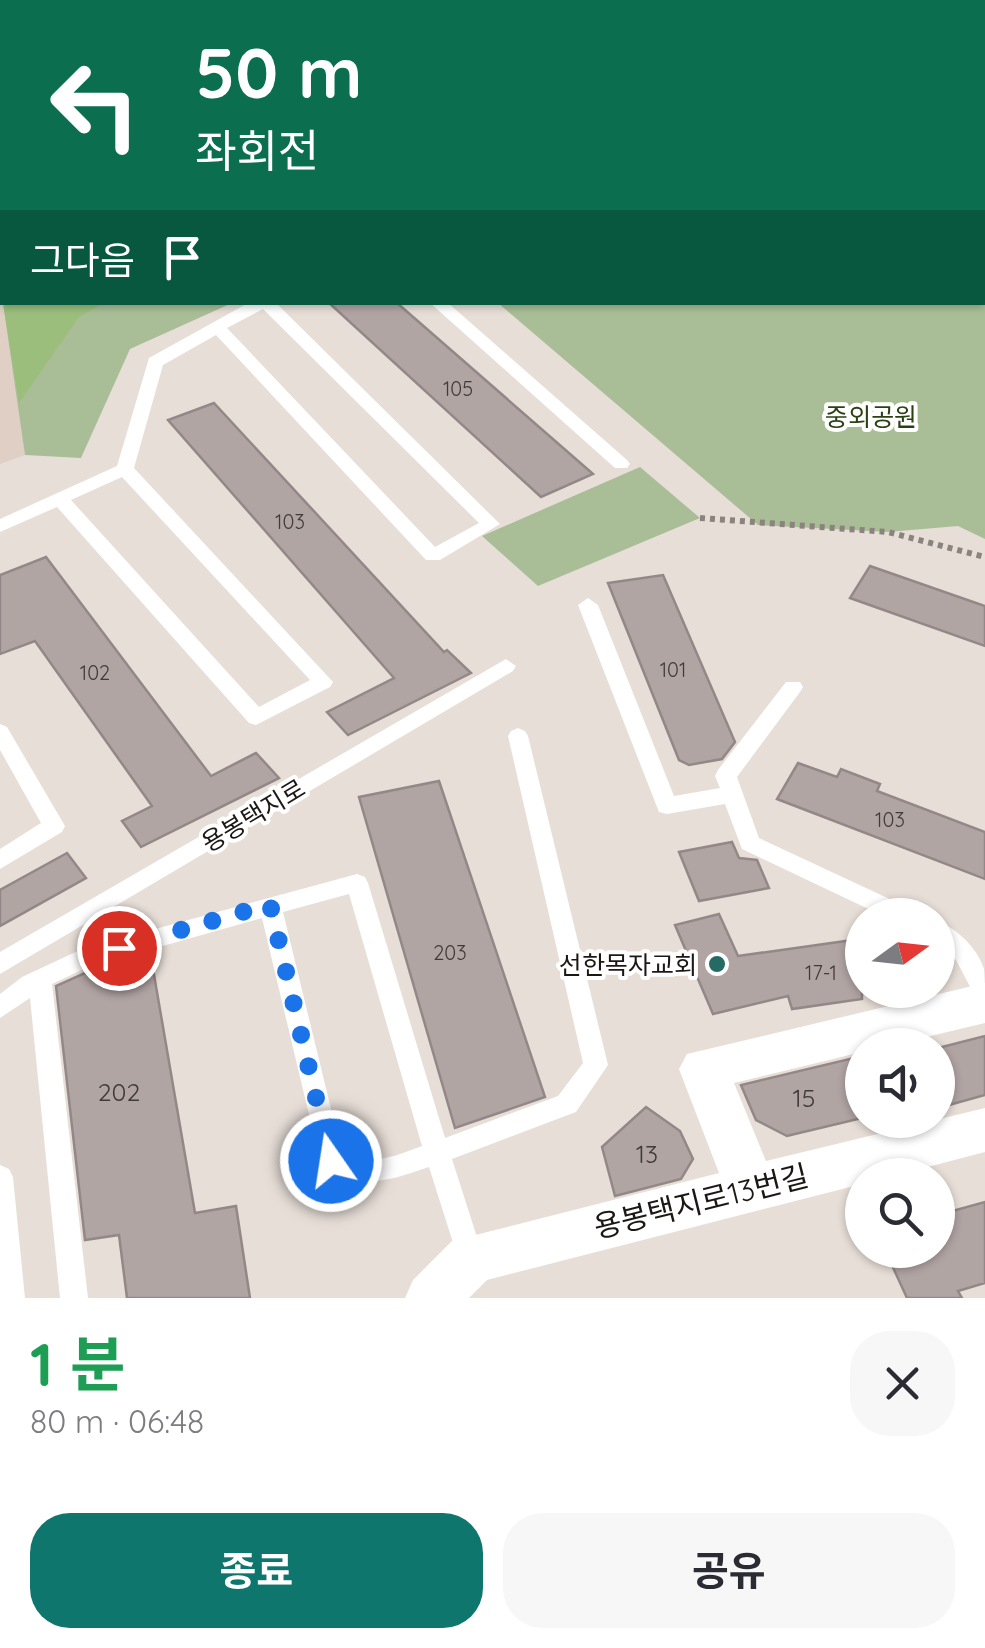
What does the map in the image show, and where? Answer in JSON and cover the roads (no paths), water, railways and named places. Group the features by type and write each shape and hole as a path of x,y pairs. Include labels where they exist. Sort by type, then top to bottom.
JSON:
{"street":[{"path":"751,1188 704,1069 985,1003"},
{"name":"용봉택지로13번길","path":"432,1298 472,1259 985,1130"}],"lane":[{"path":"0,526 125,469 155,362 259,305"},
{"path":"218,328 432,556 491,524 267,305"},
{"path":"440,305 621,464"},
{"path":"60,499 256,718 323,682 125,469"},
{"path":"588,605 666,806 732,794"},
{"name":"용봉택지로","path":"0,964 506,666"},
{"path":"792,687 726,776 732,794 750,843 868,898"},
{"path":"0,732 54,826 0,860"},
{"path":"270,904 331,1161 342,1170 370,1173 438,1153 567,1104 596,1065 518,736"},
{"path":"0,1008 40,979 82,959 357,883 472,1259"},
{"path":"955,946 964,954 985,992"},
{"path":"40,979 74,1298"},
{"path":"0,1177 11,1298"}],"place":[{"name":"선한목자교회","path":"717,964"}],"park label":[{"name":"중외공원","path":"871,416"}]}
